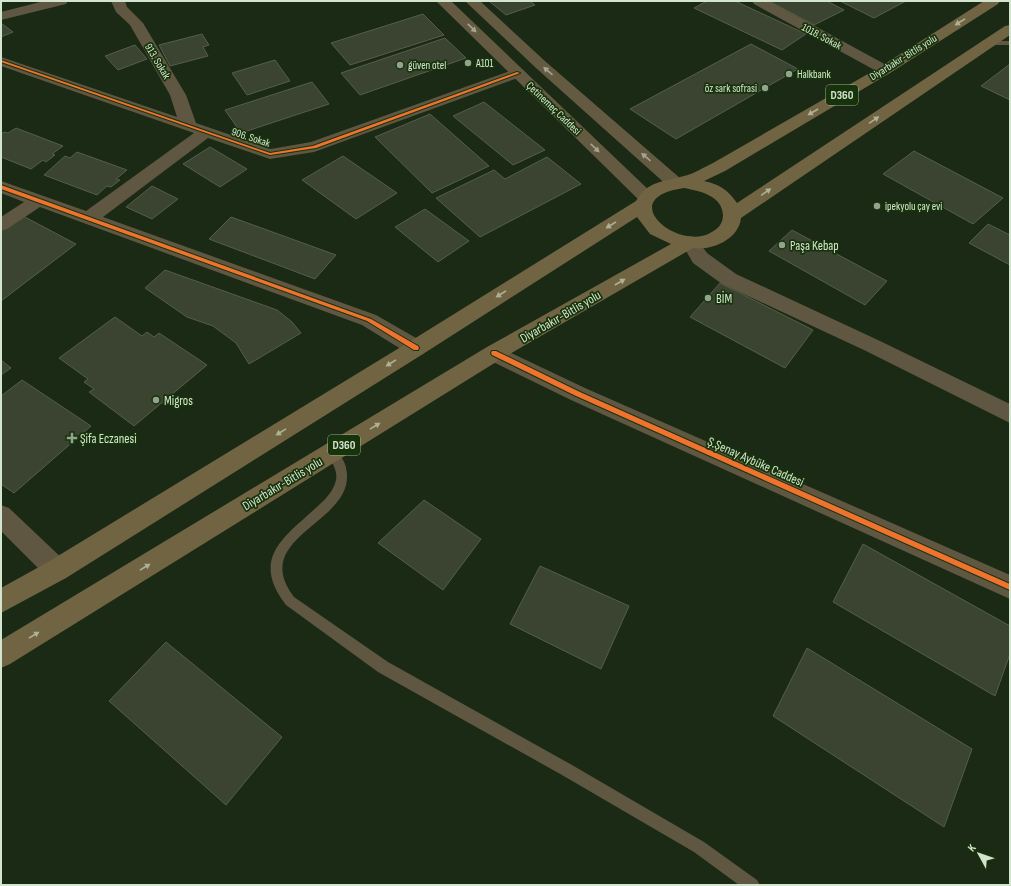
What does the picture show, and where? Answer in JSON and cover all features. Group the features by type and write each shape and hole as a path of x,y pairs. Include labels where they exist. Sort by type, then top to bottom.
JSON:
{"highway":[{"name":"Diyarbakır-Bitlis yolu","path":"681,182 719,167 885,70 993,1"},
{"path":"734,214 1010,29"},
{"path":"681,182 698,184 711,188 722,194 730,204 734,214 732,224 725,233 714,239 690,242 667,237 655,229 647,220 643,211 650,193 658,187 681,182"},
{"path":"1,602 57,570 416,348 646,201"},
{"name":"Diyarbakır-Bitlis yolu","path":"1,655 494,353 690,242"}],"main road":[{"name":"Çetinemeç Caddesi","path":"444,1 646,201"},
{"name":"Çetinemeç Caddesi","path":"472,1 542,65 681,182"}],"street":[{"path":"1,16 61,1"},
{"name":"913. Sokak","path":"118,1 121,9 136,23 178,95 190,126"},
{"name":"1018. Sokak","path":"759,1 885,70"},
{"name":"906. Sokak","path":"1,61 270,154 314,147 518,73"},
{"path":"88,219 206,132"},
{"path":"1,187 369,320 416,348"},
{"path":"1,225 39,200"},
{"path":"690,242 700,258 729,279 873,346 1010,414"},
{"name":"Ş.Şenay Aybüke Caddesi","path":"494,353 578,394 1010,587"},
{"path":"1,515 57,570"}],"lane":[{"path":"988,43 1010,43"},
{"path":"332,452 338,459 342,468 341,486 329,504 284,545 278,558 278,582 290,601 383,667 560,766 699,847 752,885"}],"building":[{"path":"489,1 530,1 535,5 506,15"},
{"path":"707,1 735,1 806,34 782,50 694,8"},
{"path":"769,1 827,1 844,10 814,25"},
{"path":"840,1 906,1 874,18"},
{"path":"423,14 444,35 350,65 331,43"},
{"path":"1,23 13,32 1,37"},
{"path":"202,34 209,45 203,47 208,56 170,66 159,45"},
{"path":"445,38 466,58 360,95 341,73"},
{"path":"751,44 798,69 676,139 630,109"},
{"path":"135,45 147,59 118,70 105,56"},
{"path":"275,60 290,81 247,95 232,73"},
{"path":"1010,64 1010,100 981,86"},
{"path":"312,82 329,104 241,133 225,110"},
{"path":"484,102 545,150 513,165 453,116"},
{"path":"430,114 489,166 432,193 375,137"},
{"path":"16,128 63,146 52,154 55,155 46,162 43,160 31,169 1,157 1,134 4,132 8,133"},
{"path":"210,147 247,169 220,187 183,164"},
{"path":"914,151 1003,198 973,224 883,174"},
{"path":"77,152 127,170 116,179 120,180 111,187 107,186 97,195 44,175 65,156 70,158"},
{"path":"343,156 397,193 356,219 302,180"},
{"path":"547,157 581,184 480,237 436,198 494,170 505,179"},
{"path":"152,186 178,199 152,219 126,207"},
{"path":"425,209 469,241 438,262 395,227"},
{"path":"21,215 76,244 1,301 1,229"},
{"path":"231,217 336,255 315,279 209,239"},
{"path":"988,224 1010,235 1010,265 969,243"},
{"path":"792,230 887,281 865,305 769,251"},
{"path":"165,270 277,310 292,322 301,333 249,364 236,343 213,326 187,317 145,288"},
{"path":"720,283 813,330 785,368 690,317"},
{"path":"115,317 142,336 147,332 154,337 159,333 207,365 134,426 89,392 94,389 84,382 88,379 59,358"},
{"path":"1,360 11,368 1,375"},
{"path":"22,380 91,426 14,493 1,484 1,396"},
{"path":"424,500 481,539 443,590 378,543"},
{"path":"863,544 1010,626 1010,654 995,696 833,602"},
{"path":"540,566 629,606 601,669 510,624"},
{"path":"166,642 282,737 226,805 109,701"},
{"path":"807,648 972,749 944,827 773,716"}],"cycle path":[{"path":"1,61 270,154 314,147 518,73"},
{"path":"1,187 369,320 416,348"},
{"path":"494,353 578,394 1010,587"}],"place":[{"name":"A101","path":"468,63"},
{"name":"güven otel","path":"400,65"},
{"name":"Halkbank","path":"789,74"},
{"name":"öz sark sofrasi","path":"765,88"},
{"name":"ipekyolu çay evi","path":"877,206"},
{"name":"Paşa Kebap","path":"782,245"},
{"name":"BİM","path":"708,298"},
{"name":"Migros","path":"156,400"},
{"name":"Şifa Eczanesi","path":"72,438"}]}
